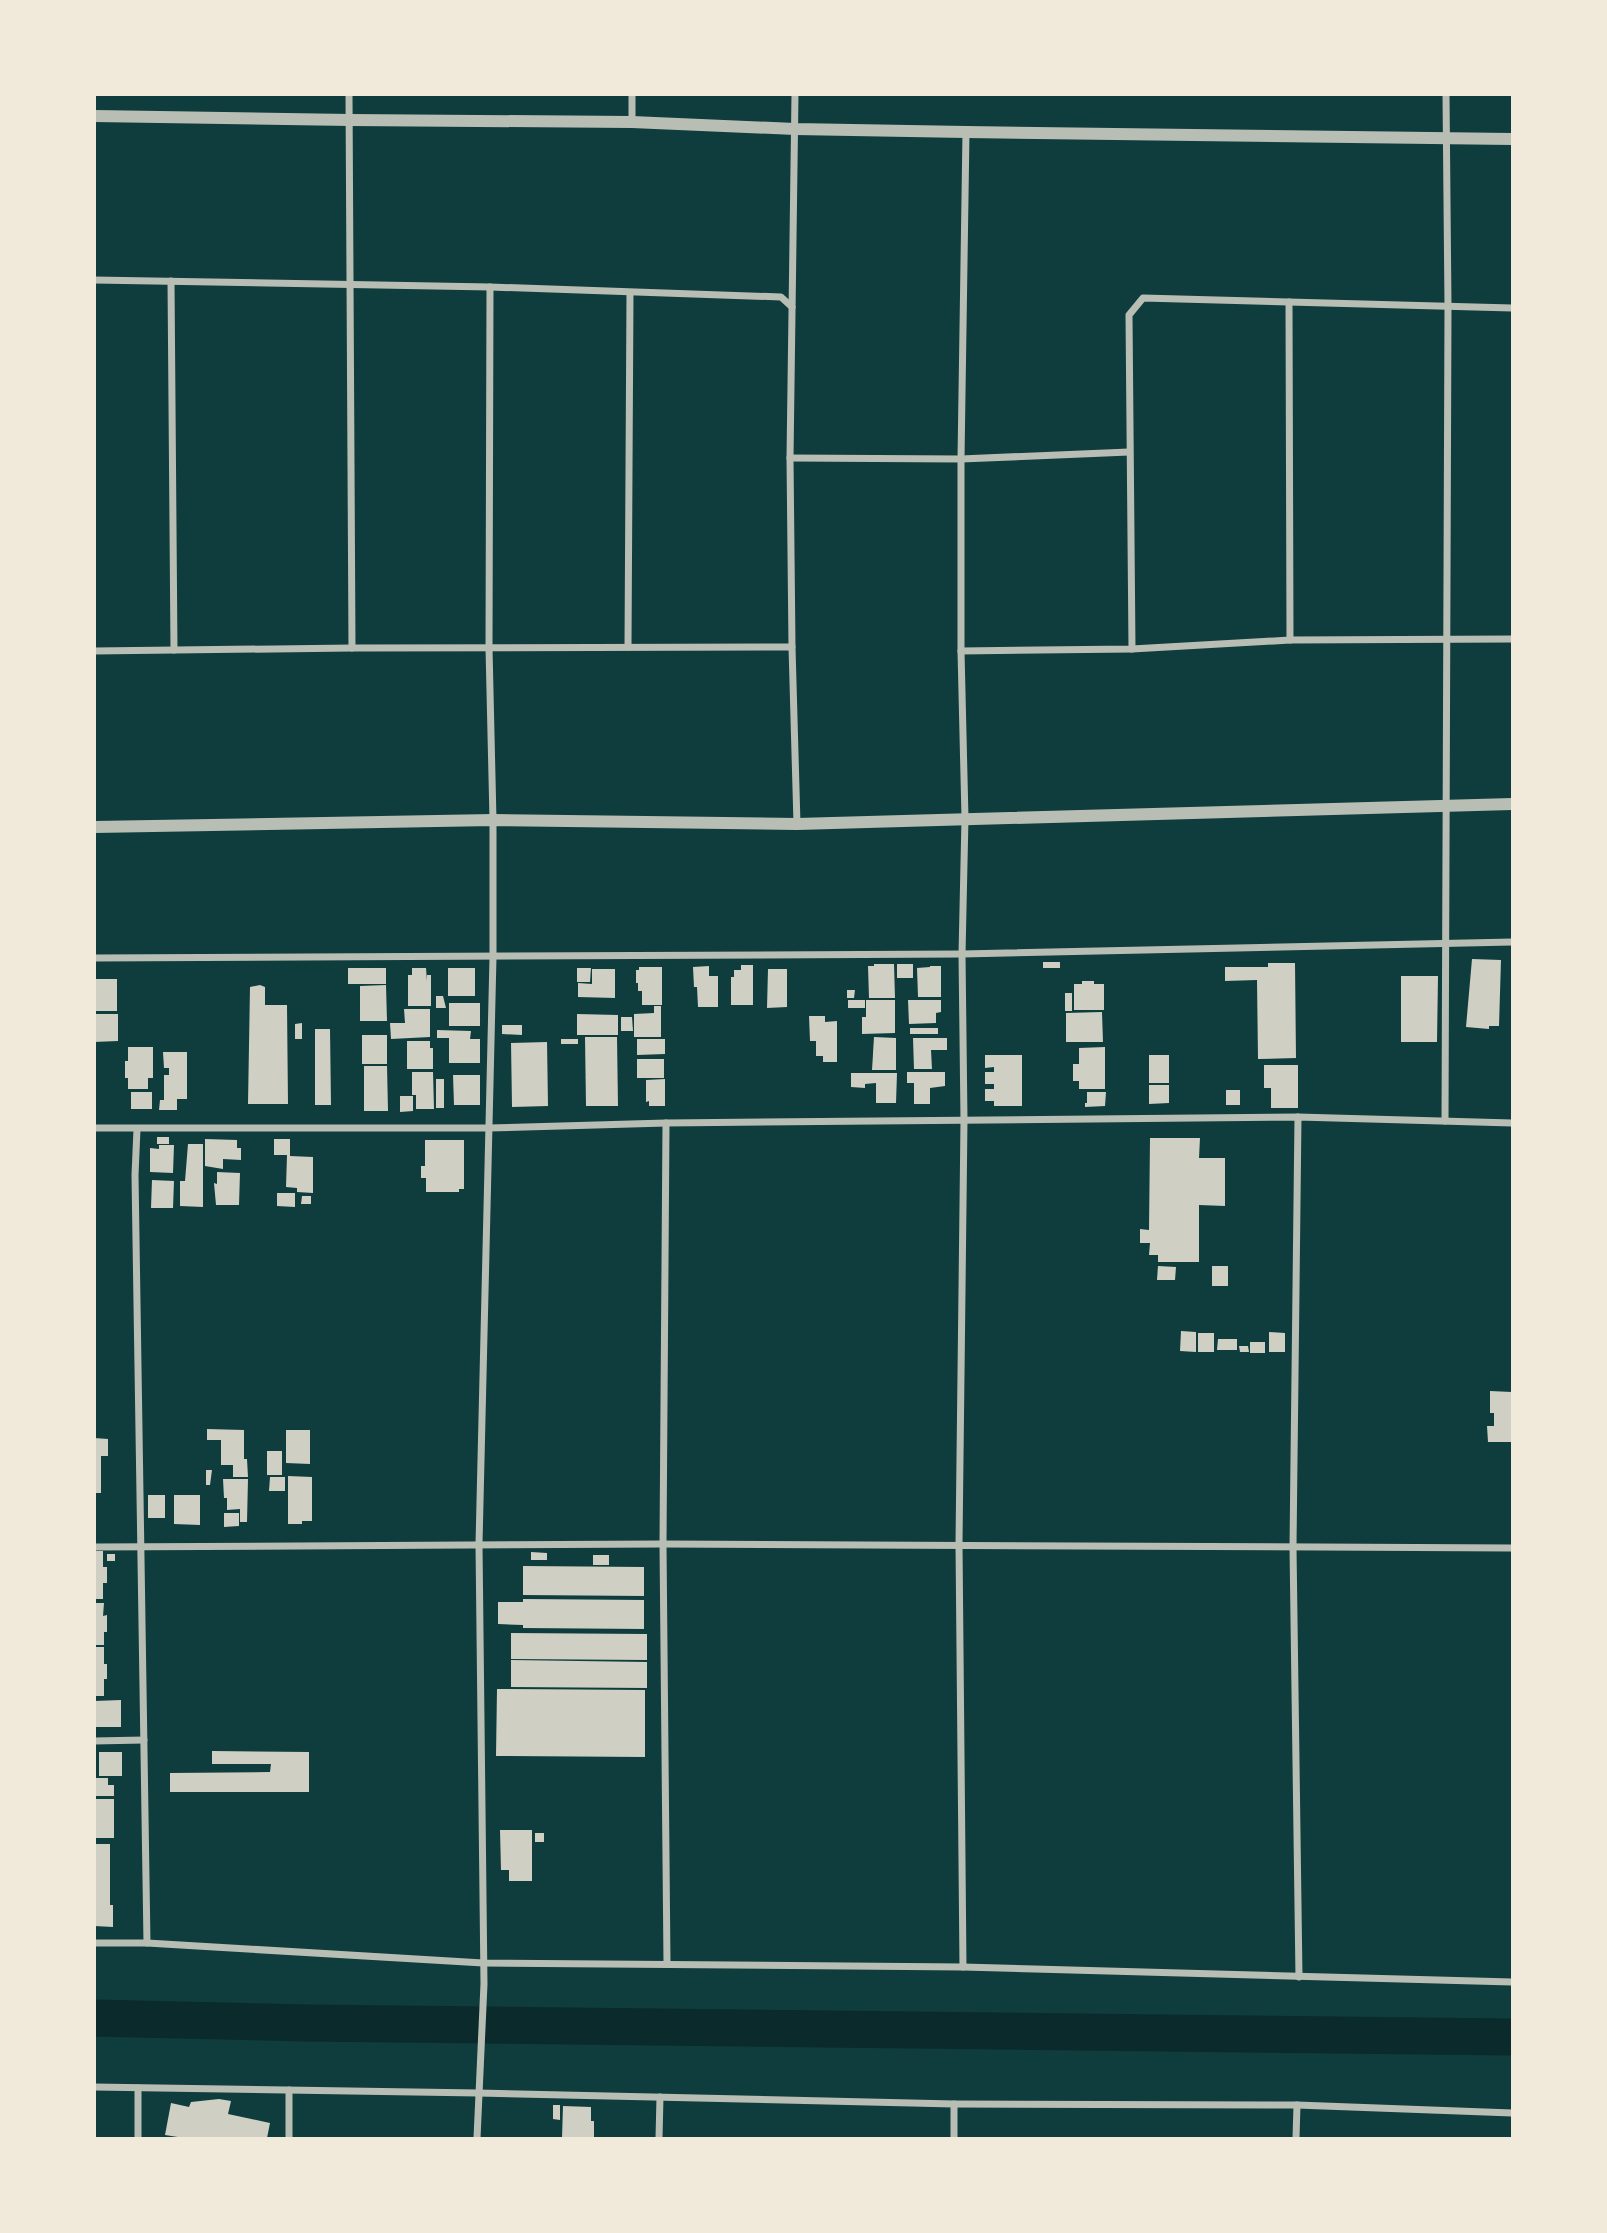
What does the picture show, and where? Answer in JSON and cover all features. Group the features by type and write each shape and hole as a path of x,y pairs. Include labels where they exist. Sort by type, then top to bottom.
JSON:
{"street":[{"path":"349,94 352,648"},
{"path":"632,94 632,121"},
{"path":"795,94 790,458 797,824"},
{"path":"1445,1121 1448,307 1446,94"},
{"path":"94,116 632,121 795,129 1513,139"},
{"path":"963,1967 960,1544 965,818 961,651 961,459 966,132"},
{"path":"94,280 490,287 781,297 792,307"},
{"path":"171,281 174,650"},
{"path":"477,2138 484,1984 479,1544 493,957 489,648 490,287"},
{"path":"628,647 631,293"},
{"path":"1132,649 1129,315 1143,298 1513,308"},
{"path":"1289,302 1290,640"},
{"path":"790,458 961,459 1129,452"},
{"path":"961,651 1132,649 1290,640 1513,639"},
{"path":"94,651 792,647"},
{"path":"94,827 493,820 797,824 1513,804"},
{"path":"94,958 962,954 1513,942"},
{"path":"1298,1117 1293,1547 1299,1977"},
{"path":"94,1128 488,1128 666,1123 1298,1117 1513,1123"},
{"path":"666,1123 663,1544 667,1963"},
{"path":"137,1129 135,1175 147,1943"},
{"path":"94,1548 479,1544 960,1544 1513,1548"},
{"path":"94,1741 144,1740"},
{"path":"94,1943 147,1943 483,1963 963,1967 1513,1982"},
{"path":"94,2087 954,2104 1297,2105 1513,2113"},
{"path":"138,2088 138,2138"},
{"path":"289,2090 289,2138"},
{"path":"659,2138 660,2097"},
{"path":"954,2104 954,2138"},
{"path":"1296,2138 1297,2105"}],"building":[{"path":"1472,959 1501,960 1499,1026 1489,1026 1489,1029 1466,1027"},
{"path":"1043,962 1060,962 1060,968 1043,968"},
{"path":"1268,963 1295,963 1296,1058 1258,1059 1257,980 1225,981 1225,967 1268,967"},
{"path":"894,964 895,998 869,998 868,966"},
{"path":"897,964 913,964 913,978 897,978"},
{"path":"741,965 753,965 753,1005 731,1005 731,977 734,977 734,970 741,970"},
{"path":"709,966 709,976 718,976 718,1007 698,1007 693,967"},
{"path":"941,966 941,997 918,997 917,968"},
{"path":"639,967 662,967 662,1005 642,1005 642,991 638,991 636,983 636,970 639,970"},
{"path":"348,968 386,968 386,984 348,984"},
{"path":"412,968 426,968 427,981 427,975 431,975 431,1006 408,1006 408,975 412,975"},
{"path":"448,968 475,968 475,996 448,996"},
{"path":"577,968 591,968 590,982 577,982"},
{"path":"592,969 615,969 615,998 578,997 578,983 592,984"},
{"path":"768,969 787,969 787,1007 767,1008"},
{"path":"1401,976 1438,976 1437,1042 1401,1042"},
{"path":"94,979 117,979 117,1011 94,1011"},
{"path":"1082,981 1104,984 1104,1010 1074,1010 1074,984 1082,984"},
{"path":"386,985 387,1021 360,1021 360,986"},
{"path":"250,987 265,987 265,1005 287,1005 288,1104 248,1104"},
{"path":"847,990 855,990 854,998 847,998"},
{"path":"1065,993 1072,993 1072,1011 1065,1011"},
{"path":"436,996 443,996 446,1008 436,1008"},
{"path":"848,1000 865,1000 865,1008 848,1008"},
{"path":"866,1000 895,1000 895,1033 862,1034"},
{"path":"908,1000 941,1000 941,1012 936,1013 936,1023 909,1024"},
{"path":"449,1003 480,1003 480,1026 449,1026"},
{"path":"654,1006 661,1006 661,1037 634,1037 634,1014 654,1013"},
{"path":"404,1009 430,1009 430,1037 391,1039 390,1023 405,1023"},
{"path":"1102,1012 1103,1042 1066,1042 1066,1013"},
{"path":"94,1014 118,1014 118,1041 94,1042"},
{"path":"577,1014 618,1015 618,1035 577,1035"},
{"path":"809,1016 825,1016 825,1022 837,1021 837,1062 823,1062 823,1056 816,1056 816,1041 810,1041"},
{"path":"621,1017 632,1017 633,1031 621,1031"},
{"path":"302,1023 302,1039 295,1039 295,1024"},
{"path":"502,1025 522,1025 522,1035 502,1034"},
{"path":"910,1028 938,1028 938,1034 910,1034"},
{"path":"315,1029 330,1029 331,1105 315,1105"},
{"path":"437,1030 471,1031 470,1039 480,1039 480,1063 449,1063 449,1038 437,1038"},
{"path":"362,1035 387,1035 387,1064 362,1064"},
{"path":"585,1037 617,1037 618,1106 586,1106"},
{"path":"874,1037 896,1038 896,1070 872,1070"},
{"path":"913,1038 947,1038 947,1050 931,1050 932,1069 914,1069"},
{"path":"561,1039 578,1039 578,1044 561,1044"},
{"path":"637,1039 665,1039 665,1054 637,1055"},
{"path":"407,1041 430,1041 430,1048 433,1048 433,1069 407,1069"},
{"path":"547,1042 548,1106 512,1107 511,1043"},
{"path":"128,1047 153,1047 153,1078 148,1078 148,1089 128,1089 125,1061 128,1061"},
{"path":"1105,1047 1105,1089 1079,1089 1079,1081 1073,1081 1073,1064 1079,1064 1079,1048"},
{"path":"163,1052 187,1052 187,1099 177,1099 177,1110 159,1110 160,1100 164,1100 164,1075 169,1075 169,1068 164,1068"},
{"path":"985,1055 1022,1055 1022,1106 994,1106 994,1101 985,1101 985,1089 994,1089 994,1084 985,1084 985,1072 994,1072 994,1067 985,1068"},
{"path":"1149,1055 1169,1055 1169,1083 1149,1083"},
{"path":"637,1059 664,1059 664,1078 637,1078"},
{"path":"1264,1065 1298,1065 1298,1108 1271,1108 1271,1088 1264,1088"},
{"path":"364,1066 387,1066 388,1111 364,1111"},
{"path":"412,1072 433,1072 434,1109 416,1109 416,1095 412,1095"},
{"path":"907,1072 945,1072 945,1086 930,1088 930,1104 914,1104 914,1083 907,1083"},
{"path":"851,1073 897,1073 896,1103 876,1103 876,1083 865,1084 865,1088 851,1087"},
{"path":"453,1075 480,1075 480,1105 454,1105"},
{"path":"436,1079 444,1079 444,1108 436,1108"},
{"path":"665,1079 665,1106 649,1106 649,1101 646,1102 646,1080"},
{"path":"1149,1085 1169,1085 1169,1103 1149,1104"},
{"path":"1226,1090 1240,1090 1240,1105 1226,1105"},
{"path":"131,1092 152,1092 152,1109 131,1109"},
{"path":"1087,1092 1106,1092 1105,1106 1085,1107"},
{"path":"400,1096 413,1096 413,1111 400,1112"},
{"path":"157,1137 169,1137 169,1144 157,1144"},
{"path":"1150,1138 1200,1138 1199,1158 1225,1158 1225,1206 1199,1205 1199,1262 1158,1262 1158,1255 1149,1255 1150,1243 1140,1243 1140,1229 1149,1230"},
{"path":"205,1139 237,1140 237,1148 241,1148 241,1160 223,1159 223,1169 205,1166"},
{"path":"274,1139 290,1139 290,1156 313,1157 313,1193 297,1192 297,1188 286,1187 287,1155 274,1155"},
{"path":"425,1140 464,1140 464,1189 459,1189 459,1192 426,1192 426,1178 421,1178 421,1166 425,1166"},
{"path":"188,1144 203,1144 203,1207 180,1206 180,1181 185,1181"},
{"path":"159,1145 174,1145 173,1173 150,1172 150,1148 159,1149"},
{"path":"217,1172 240,1173 239,1205 216,1205 214,1183 217,1184"},
{"path":"152,1180 174,1181 173,1208 151,1208"},
{"path":"277,1193 295,1193 295,1207 277,1206"},
{"path":"302,1196 311,1196 311,1204 301,1204"},
{"path":"1158,1266 1176,1267 1175,1280 1157,1280"},
{"path":"1212,1266 1228,1266 1228,1286 1212,1286"},
{"path":"1181,1331 1196,1332 1196,1352 1180,1351"},
{"path":"1269,1332 1285,1333 1285,1352 1269,1352"},
{"path":"1198,1333 1214,1333 1214,1352 1198,1352"},
{"path":"1218,1339 1237,1339 1237,1350 1217,1350"},
{"path":"1250,1342 1265,1342 1265,1353 1250,1353"},
{"path":"1239,1346 1248,1346 1249,1352 1240,1352"},
{"path":"1490,1391 1512,1392 1512,1442 1488,1442 1487,1426 1494,1426 1494,1413 1490,1413"},
{"path":"207,1429 244,1430 244,1459 247,1459 248,1477 233,1477 233,1465 221,1465 221,1440 207,1440"},
{"path":"286,1430 310,1430 310,1464 286,1463"},
{"path":"94,1438 108,1439 108,1456 101,1456 101,1493 94,1493"},
{"path":"267,1451 282,1451 282,1475 267,1475"},
{"path":"206,1470 212,1470 210,1485 206,1485"},
{"path":"288,1476 312,1477 312,1521 288,1524"},
{"path":"270,1477 285,1477 285,1491 269,1491"},
{"path":"223,1479 248,1479 247,1522 240,1522 240,1509 227,1510"},
{"path":"148,1495 165,1495 165,1518 148,1518"},
{"path":"174,1495 200,1495 200,1525 174,1524"},
{"path":"224,1513 239,1513 239,1526 224,1527"},
{"path":"94,1551 103,1551 103,1567 107,1567 103,1599 94,1599"},
{"path":"531,1552 547,1553 547,1560 531,1560"},
{"path":"107,1554 115,1554 115,1561 107,1561"},
{"path":"593,1555 609,1555 609,1565 593,1565"},
{"path":"523,1566 644,1567 644,1596 523,1595"},
{"path":"523,1599 644,1600 644,1629 523,1628 523,1625 498,1624 498,1602 523,1602"},
{"path":"94,1603 104,1603 103,1616 107,1615 104,1645 94,1645"},
{"path":"511,1633 647,1634 647,1660 511,1659"},
{"path":"94,1647 104,1647 107,1679 104,1679 104,1696 94,1696"},
{"path":"511,1660 647,1662 647,1688 511,1687"},
{"path":"497,1689 645,1690 645,1757 496,1756"},
{"path":"121,1700 121,1727 96,1727 94,1701"},
{"path":"212,1751 309,1752 309,1792 170,1792 170,1773 270,1772 271,1764 212,1764"},
{"path":"99,1752 122,1752 122,1776 99,1776"},
{"path":"94,1778 108,1778 108,1785 114,1785 114,1796 94,1796"},
{"path":"94,1799 114,1799 114,1838 94,1838"},
{"path":"500,1830 532,1830 532,1881 509,1881 509,1870 501,1870"},
{"path":"535,1833 544,1833 544,1842 535,1842"},
{"path":"94,1844 110,1844 110,1905 113,1905 113,1927 94,1926"},
{"path":"219,2099 231,2101 228,2114 270,2123 267,2138 184,2138 165,2135 171,2103 189,2107 191,2102"},
{"path":"553,2105 560,2105 560,2120 553,2119"},
{"path":"563,2106 591,2107 594,2138 562,2138"}],"waterway":[{"path":"94,2018 307,2023 1512,2037"}]}
